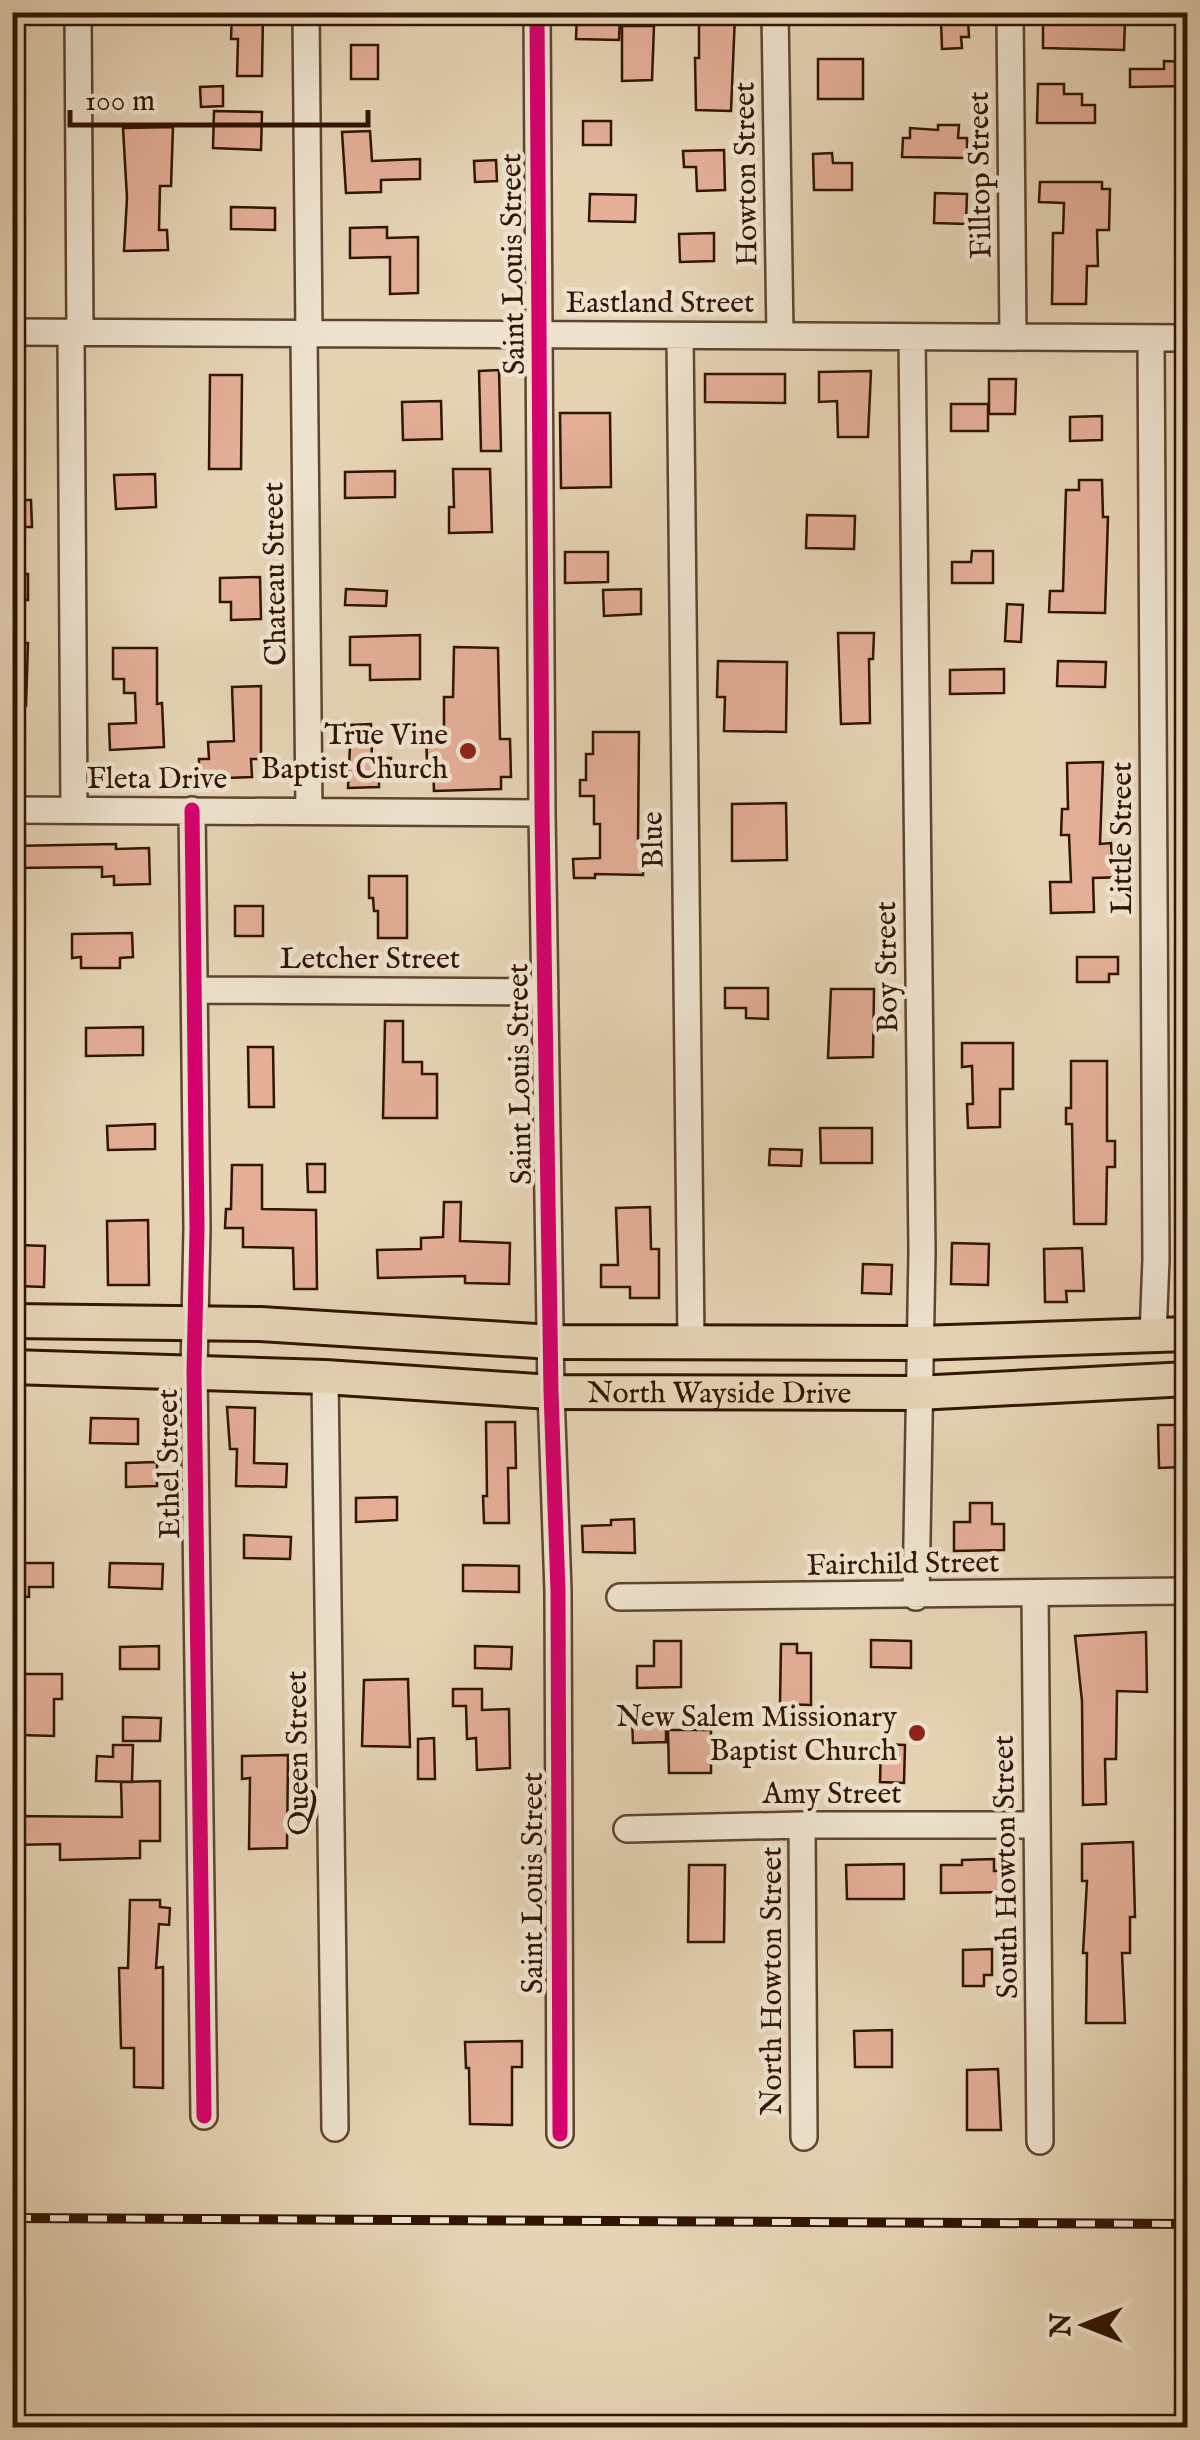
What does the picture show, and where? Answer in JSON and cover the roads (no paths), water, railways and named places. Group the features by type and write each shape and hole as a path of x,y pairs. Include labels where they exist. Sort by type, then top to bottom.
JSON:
{"main road":[{"name":"North Wayside Drive","path":"12,1322 330,1327 552,1342 918,1343 1188,1334"},
{"name":"North Wayside Drive","path":"12,1367 325,1377 551,1392 917,1393 1188,1378"}],"street":[{"path":"74,810 78,12"},
{"name":"Chateau Street","path":"306,12 308,812"},
{"name":"Saint Louis Street","path":"536,12 544,992 558,1591 560,2134"},
{"name":"Howton Street","path":"775,12 780,335"},
{"name":"Filltop Street","path":"1010,12 1013,337"},
{"name":"Eastland Street","path":"12,332 1188,338"},
{"name":"Blue","path":"680,336 691,1342"},
{"name":"Boy Street","path":"912,337 922,1251 916,1596"},
{"name":"Little Street","path":"1151,339 1156,1239 1153,1336"},
{"name":"Fleta Drive","path":"12,810 542,813"},
{"name":"Ethel Street","path":"192,810 194,1372 204,2116"},
{"name":"Letcher Street","path":"195,990 544,992"},
{"name":"Queen Street","path":"325,1377 335,2128"},
{"name":"Fairchild Street","path":"620,1598 1188,1592"},
{"name":"South Howton Street","path":"1035,1593 1040,2141"},
{"name":"North Howton Street","path":"802,1825 804,2136"},
{"name":"Amy Street","path":"628,1830 1036,1825"}],"railway":[{"path":"12,2218 1188,2224"}],"place":[{"name":"True Vine Baptist Church","path":"468,751"},
{"name":"New Salem Missionary Baptist Church","path":"917,1733"}]}
